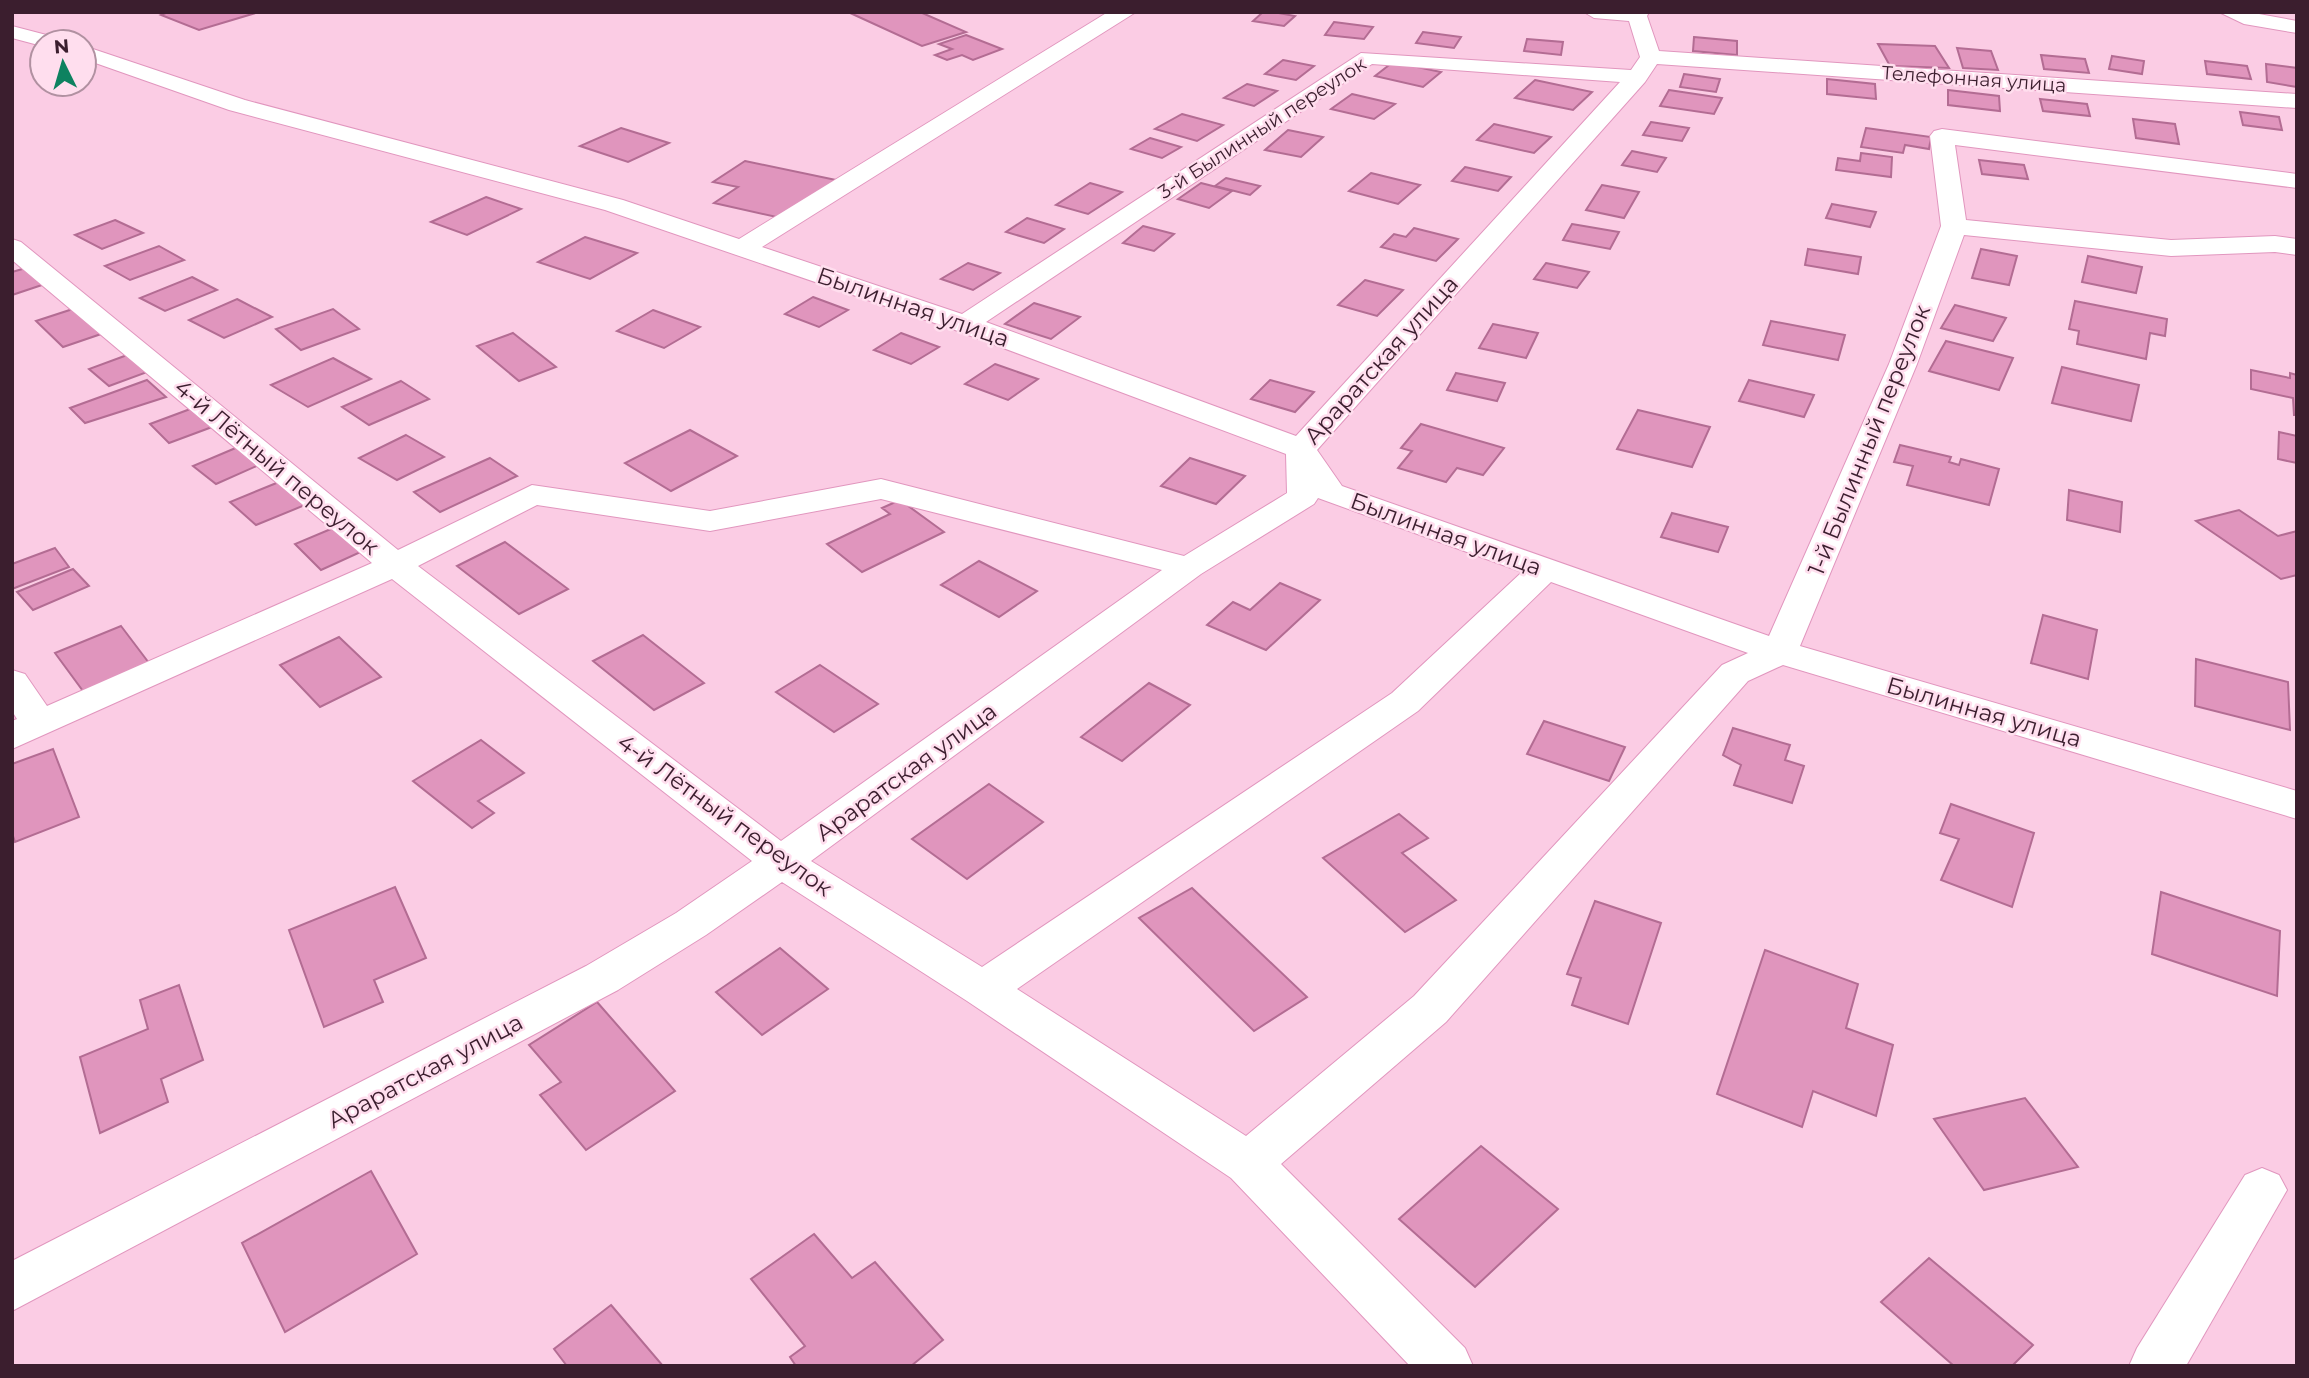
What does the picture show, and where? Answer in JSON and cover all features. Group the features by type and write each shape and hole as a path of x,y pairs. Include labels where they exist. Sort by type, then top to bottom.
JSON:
{"street":[{"path":"742,248 1107,20 1126,12"},
{"path":"1594,12 1638,14 1644,67"},
{"path":"2229,12 2251,20 2297,27"},
{"path":"98,57 237,105 461,165"},
{"name":"3-й Былинный переулок","path":"965,324 1367,57 1644,67"},
{"name":"Телефонная улица","path":"1644,67 2297,101"},
{"name":"Араратская улица","path":"12,1287 602,978 691,924 1189,567 1303,497 1301,449 1644,67"},
{"path":"2297,181 1942,136 1954,226 2171,248 2275,244 2297,247"},
{"name":"Былинная улица","path":"461,165 614,205 965,324 1301,449 1331,493 1780,652 2297,805"},
{"name":"1-й Былинный переулок","path":"1780,652 1898,375 1954,226"},
{"name":"4-й Лётный переулок","path":"12,247 395,565 781,862 983,989 1248,1163 1446,1366"},
{"path":"12,682 26,730 395,565 532,495 710,521 881,489 1189,567"},
{"path":"983,989 1405,702 1545,569"},
{"path":"1248,1163 1430,1009 1735,673 1780,652"},
{"path":"2156,1366 2262,1190"}],"building":[{"path":"168,12 259,12 199,30 161,15"},
{"path":"848,12 920,12 966,32 922,46"},
{"path":"1263,12 1295,16 1284,26 1253,21"},
{"path":"1334,22 1373,27 1364,39 1325,35"},
{"path":"1423,32 1461,37 1454,48 1416,43"},
{"path":"966,35 1002,49 973,60 962,55 947,60 935,55 952,49 939,44"},
{"path":"1694,37 1737,41 1737,55 1693,51"},
{"path":"1527,39 1563,42 1561,55 1524,51"},
{"path":"1878,44 1935,46 1949,68 1890,66"},
{"path":"1957,48 1991,51 1998,70 1963,68"},
{"path":"2041,55 2085,59 2089,73 2044,69"},
{"path":"2112,56 2144,61 2142,74 2109,69"},
{"path":"1283,60 1314,66 1296,80 1265,74"},
{"path":"2205,61 2247,66 2251,79 2207,74"},
{"path":"1393,62 1441,72 1423,87 1375,76"},
{"path":"2266,64 2297,68 2297,87 2267,82"},
{"path":"1684,74 1720,79 1716,92 1680,87"},
{"path":"1827,79 1875,84 1876,99 1827,94"},
{"path":"1535,80 1592,92 1573,110 1515,98"},
{"path":"1247,84 1277,91 1254,106 1224,98"},
{"path":"1669,90 1722,98 1714,114 1660,106"},
{"path":"1948,90 1999,96 2000,111 1948,105"},
{"path":"1352,94 1395,104 1374,119 1331,109"},
{"path":"2040,99 2087,104 2090,116 2043,111"},
{"path":"2240,112 2279,117 2282,130 2243,125"},
{"path":"1182,114 1223,125 1197,141 1155,129"},
{"path":"2133,119 2175,124 2179,144 2136,138"},
{"path":"1651,122 1689,128 1682,141 1643,135"},
{"path":"1494,124 1551,137 1534,153 1477,140"},
{"path":"621,128 669,143 628,162 580,146"},
{"path":"1866,128 1931,137 1929,149 1905,145 1903,153 1861,147"},
{"path":"1288,130 1323,137 1301,157 1265,150"},
{"path":"1150,138 1181,147 1162,158 1131,149"},
{"path":"1632,151 1666,158 1657,172 1622,165"},
{"path":"1861,153 1892,157 1891,177 1836,170 1838,158 1860,161"},
{"path":"1979,160 2024,165 2028,179 1982,174"},
{"path":"745,161 836,180 781,218 714,203 738,187 713,182"},
{"path":"1465,167 1511,177 1498,191 1452,181"},
{"path":"1371,173 1420,185 1398,204 1349,191"},
{"path":"1226,178 1260,186 1250,195 1215,186"},
{"path":"1090,183 1122,192 1088,214 1056,205"},
{"path":"1201,183 1232,191 1209,208 1178,199"},
{"path":"1602,185 1639,192 1624,218 1586,210"},
{"path":"486,197 521,209 467,235 431,222"},
{"path":"1832,204 1876,212 1870,227 1826,218"},
{"path":"1027,218 1064,229 1044,243 1006,232"},
{"path":"115,220 143,233 102,249 75,235"},
{"path":"1572,224 1619,232 1610,249 1563,240"},
{"path":"1143,226 1174,234 1154,251 1123,243"},
{"path":"1414,228 1458,239 1436,261 1381,247 1394,234 1406,237"},
{"path":"585,237 637,253 590,279 538,262"},
{"path":"159,246 184,260 130,280 105,266"},
{"path":"1808,249 1861,257 1858,274 1805,265"},
{"path":"1981,249 2017,256 2009,285 1972,278"},
{"path":"2088,256 2142,267 2136,293 2082,282"},
{"path":"968,263 1000,273 973,290 941,279"},
{"path":"1546,263 1589,272 1577,288 1534,279"},
{"path":"26,268 42,285 12,295 12,272"},
{"path":"192,277 217,290 165,311 140,298"},
{"path":"1365,280 1403,290 1377,316 1338,305"},
{"path":"813,297 848,310 819,327 785,314"},
{"path":"237,299 272,317 224,338 189,320"},
{"path":"2075,301 2167,319 2165,336 2150,333 2146,359 2077,344 2079,331 2069,329"},
{"path":"1034,303 1080,317 1051,339 1005,324"},
{"path":"1955,305 2006,318 1993,341 1941,328"},
{"path":"76,308 104,333 63,347 36,321"},
{"path":"333,309 359,329 301,350 276,329"},
{"path":"653,310 700,327 664,348 617,331"},
{"path":"1771,321 1845,335 1838,360 1763,345"},
{"path":"1493,324 1538,333 1526,358 1479,348"},
{"path":"513,333 556,367 519,381 477,346"},
{"path":"901,333 939,347 911,364 874,350"},
{"path":"1946,341 2013,358 1999,390 1929,371"},
{"path":"130,354 150,371 109,386 89,369"},
{"path":"333,358 371,379 308,407 271,385"},
{"path":"995,364 1038,379 1008,400 965,384"},
{"path":"2062,367 2139,385 2131,421 2052,403"},
{"path":"2251,370 2290,378 2290,373 2297,375 2297,415 2294,415 2293,398 2251,389"},
{"path":"1456,373 1505,383 1497,401 1447,390"},
{"path":"147,380 166,397 85,423 70,408"},
{"path":"1270,380 1314,392 1295,412 1251,399"},
{"path":"1749,380 1814,395 1804,417 1739,401"},
{"path":"401,381 429,399 369,425 342,407"},
{"path":"193,408 212,427 169,443 150,424"},
{"path":"1638,410 1710,427 1692,467 1617,449"},
{"path":"1421,424 1504,448 1483,475 1457,468 1446,482 1398,468 1412,451 1401,448"},
{"path":"690,430 737,456 671,491 625,463"},
{"path":"2279,432 2297,436 2297,463 2278,459"},
{"path":"406,435 444,457 397,480 359,458"},
{"path":"1900,445 1951,457 1949,462 1959,465 1961,459 1999,469 1989,505 1907,485 1913,466 1894,462"},
{"path":"238,447 261,464 216,484 193,466"},
{"path":"490,458 517,476 440,512 414,492"},
{"path":"1190,458 1245,476 1216,504 1161,486"},
{"path":"279,482 305,505 256,525 230,502"},
{"path":"2069,490 2122,502 2120,532 2067,520"},
{"path":"900,500 944,532 862,572 827,544 890,514 882,508"},
{"path":"2239,510 2278,536 2297,531 2297,575 2281,579 2196,521"},
{"path":"1672,513 1728,527 1718,552 1661,537"},
{"path":"338,526 365,550 321,570 295,544"},
{"path":"505,542 568,589 519,614 457,566"},
{"path":"55,548 69,567 12,589 12,564"},
{"path":"979,561 1037,591 999,617 941,585"},
{"path":"73,569 89,586 33,610 17,592"},
{"path":"1280,583 1320,600 1266,650 1207,625 1233,602 1250,610"},
{"path":"2043,615 2097,630 2088,679 2031,663"},
{"path":"121,626 149,663 83,691 55,653"},
{"path":"643,635 704,683 654,710 593,661"},
{"path":"339,637 381,677 320,707 280,665"},
{"path":"2196,659 2288,682 2290,730 2195,706"},
{"path":"820,665 878,704 834,732 776,692"},
{"path":"1149,683 1190,705 1122,761 1081,737"},
{"path":"1544,721 1625,747 1609,781 1527,754"},
{"path":"1733,728 1790,745 1785,760 1804,766 1792,803 1734,785 1741,765 1723,755"},
{"path":"481,740 524,773 478,801 494,813 472,828 413,781"},
{"path":"53,749 79,817 15,842 12,833 12,764"},
{"path":"989,784 1043,822 967,879 912,839"},
{"path":"1951,804 2034,833 2012,907 1941,880 1959,839 1940,833"},
{"path":"1399,814 1428,838 1402,853 1456,900 1405,932 1323,858"},
{"path":"395,887 426,958 374,980 383,1002 324,1027 289,930"},
{"path":"1192,888 1307,997 1254,1031 1139,918"},
{"path":"2161,892 2280,931 2277,996 2152,954"},
{"path":"1595,901 1661,923 1628,1024 1572,1005 1581,978 1567,974"},
{"path":"780,948 828,989 762,1035 716,992"},
{"path":"1765,950 1858,984 1846,1028 1893,1045 1876,1116 1813,1091 1802,1127 1717,1094"},
{"path":"179,985 203,1060 161,1079 168,1102 100,1133 80,1057 148,1029 140,1000"},
{"path":"597,1002 675,1091 586,1150 540,1095 561,1082 529,1045"},
{"path":"2025,1098 2078,1167 1984,1190 1934,1119"},
{"path":"1481,1146 1558,1209 1475,1287 1399,1219"},
{"path":"371,1171 417,1254 285,1332 242,1243"},
{"path":"814,1234 852,1278 875,1262 943,1340 911,1366 796,1366 790,1357 805,1346 751,1279"},
{"path":"1929,1258 2033,1345 2012,1366 1954,1366 1881,1302"},
{"path":"611,1305 663,1366 567,1366 554,1349"}]}
